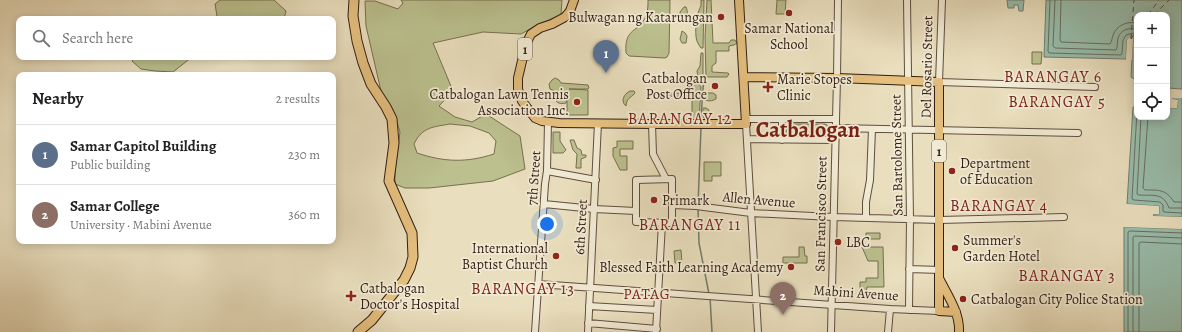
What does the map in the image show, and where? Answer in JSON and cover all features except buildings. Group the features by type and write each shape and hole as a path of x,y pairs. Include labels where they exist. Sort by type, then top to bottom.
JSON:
{"highway":[{"path":"354,0 353,16 357,41 363,63 371,84 392,119 394,143 389,181 412,232 413,257 410,268 404,280 372,320 358,332"}],"main road":[{"name":"1","path":"574,0 570,11 565,17 540,28 531,34 526,44 518,78 518,89 522,102 535,118 548,122 652,124 707,124 746,121"},
{"path":"739,0 746,121"},
{"path":"744,78 837,78 939,82"},
{"name":"Del Rosario Street","path":"939,82 939,311"},
{"name":"Del Rosario Street","path":"940,280 956,312 960,324 959,332"},
{"name":"Mabini Avenue","path":"939,311 956,312"}],"street":[{"name":"San Francisco Street","path":"831,332 838,0"},
{"name":"San Bartolome Street","path":"907,0 910,219 909,310"},
{"name":"Del Rosario Street","path":"939,82 942,0"},
{"path":"939,82 1096,87"},
{"path":"782,119 782,140"},
{"path":"758,332 746,121 836,119"},
{"name":"7th Street","path":"535,332 547,171 548,122"},
{"name":"6th Street","path":"588,332 598,123"},
{"path":"652,124 653,154 666,179"},
{"path":"835,128 1078,133"},
{"path":"866,218 866,202 870,180 872,129"},
{"path":"747,140 835,140"},
{"path":"547,171 596,180"},
{"path":"672,179 672,205 672,223 636,222 636,180 672,179"},
{"path":"544,204 636,212"},
{"name":"Allen Avenue","path":"672,205 751,213 866,218 940,220 1064,216"},
{"path":"588,323 656,331 662,223"},
{"path":"909,269 940,270"},
{"name":"Mabini Avenue","path":"538,284 890,309 939,311"},
{"path":"589,306 657,310"},
{"path":"888,332 890,309"}],"shaded area":[{"path":"220,0 274,0 286,11 285,16 217,16 215,4"},
{"path":"401,0 562,0 561,15 541,23 521,34 483,32 433,43 453,91 439,106 455,117 472,122 486,114 520,136 525,169 493,181 429,188 405,188 395,184 395,171 400,132 393,110 381,91 366,26 365,1 375,1 398,9 403,3","holes":["450,124 470,126 489,133 496,141 494,154 474,159 446,160 417,153 414,144 417,138 424,131"]},
{"path":"648,0 670,0 669,53 665,58 629,56 626,53 627,39 646,16 648,10"},
{"path":"701,0 704,0 703,48 701,48 696,38 698,12 701,6"},
{"path":"707,0 711,0 713,43 729,43 731,40 735,40 737,43 729,46 729,51 716,51 716,63 712,66 712,72 728,73 729,74 727,77 706,77 705,37"},
{"path":"777,0 786,0 785,14 776,14"},
{"path":"684,7 687,9 687,17 685,22 682,22 680,20 680,12"},
{"path":"682,31 687,36 686,43 682,43 680,39"},
{"path":"1032,52 1042,52 1041,64 1032,64"},
{"path":"701,53 703,53 703,74 702,77 698,77 697,71 700,66"},
{"path":"188,60 173,72 141,69 132,61"},
{"path":"555,78 561,83 588,85 588,89 569,89 588,90 588,115 567,115 567,99 566,103 558,103 556,101 555,92 550,89 549,84"},
{"path":"696,82 701,87 699,122 691,121 690,119 692,118 692,97 663,96 663,93 683,92"},
{"path":"630,91 634,91 635,93 628,100 626,106 623,100 626,94"},
{"path":"705,93 713,93 716,95 716,99 710,101 704,99"},
{"path":"703,108 709,110 708,118 705,119 703,116"},
{"path":"790,124 825,124 830,130 825,137 793,137 788,135 786,131 786,128"},
{"path":"553,132 560,132 560,141 566,150 563,153 553,153"},
{"path":"570,140 574,140 577,148 581,150 582,155 586,155 586,157 581,159 581,168 576,168 577,154 573,150"},
{"path":"617,141 633,141 633,149 620,149 620,156 627,156 627,170 620,170 613,156 613,148 617,147"},
{"path":"704,162 721,162 721,176 712,176 712,181 704,181"},
{"path":"866,233 880,233 880,239 866,239"},
{"path":"799,247 804,247 805,256 807,256 807,263 783,263 783,257 799,257"},
{"path":"862,247 883,247 884,287 867,287 866,293 860,293 860,282 866,282 866,278 878,278 878,261 868,261"},
{"path":"681,250 682,263 675,263 674,251"}],"water":[{"path":"1007,0 1024,0 1023,11 1019,11 1018,5 1014,5 1014,8 1008,8"},
{"path":"1046,0 1182,0 1182,89 1170,88 1170,12 1134,12 1134,79 1131,77 1132,37 1127,40 1126,59 1044,57"},
{"path":"1172,97 1182,98 1182,217 1153,216 1153,214 1159,214 1159,206 1127,204 1133,107 1134,120 1170,120 1170,108 1177,108 1178,100 1172,99"},
{"path":"1124,227 1182,229 1182,332 1124,332"}],"pier":[{"path":"1132,37 1132,60 1130,60 1131,39 1129,41 1128,59 1126,59 1127,40"},
{"path":"1171,96 1182,96 1182,98 1172,98 1178,100 1177,108 1170,108 1170,106 1176,106 1176,102 1170,100"},
{"path":"1127,204 1159,206 1159,214 1153,214 1153,216 1182,217 1182,219 1152,218 1151,213 1157,212 1157,207 1127,206"},
{"path":"1124,225 1182,227 1182,229 1124,227"}],"waterway":[{"path":"701,117 704,76"},
{"path":"698,205 701,127"},
{"path":"698,209 699,243 709,294"},
{"path":"710,297 712,332"}],"ferry route":[{"path":"1131,39 1134,0"},
{"path":"1150,12 1159,0"},
{"path":"1157,12 1169,0"},
{"path":"1131,39 1134,34"}],"place":[{"name":"Samar National School","path":"789,13"},
{"name":"Bulwagan ng Katarungan","path":"721,17"},
{"name":"Samar Capitol Building","path":"606,73"},
{"name":"Catbalogan Post Office","path":"715,86"},
{"name":"Marie Stopes Clinic","path":"768,87"},
{"name":"Catbalogan Lawn Tennis Association Inc.","path":"577,102"},
{"name":"Department of Education","path":"952,171"},
{"name":"Primark","path":"654,200"},
{"name":"LBC","path":"838,242"},
{"name":"Summer's Garden Hotel","path":"955,248"},
{"name":"International Baptist Church","path":"556,256"},
{"name":"Blessed Faith Learning Academy","path":"791,267"},
{"name":"Catbalogan Doctor's Hospital","path":"351,296"},
{"name":"Catbalogan City Police Station","path":"963,299"},
{"name":"Samar College","path":"783,315"}],"district":[{"name":"BARANGAY 6","path":"1053,77"},
{"name":"BARANGAY 5","path":"1057,102"},
{"name":"BARANGAY 12","path":"680,119"},
{"name":"Catbalogan","path":"808,130"},
{"name":"BARANGAY 4","path":"999,206"},
{"name":"BARANGAY 11","path":"690,225"},
{"name":"BARANGAY 3","path":"1067,276"},
{"name":"BARANGAY 13","path":"523,289"},
{"name":"PATAG","path":"647,294"}]}
